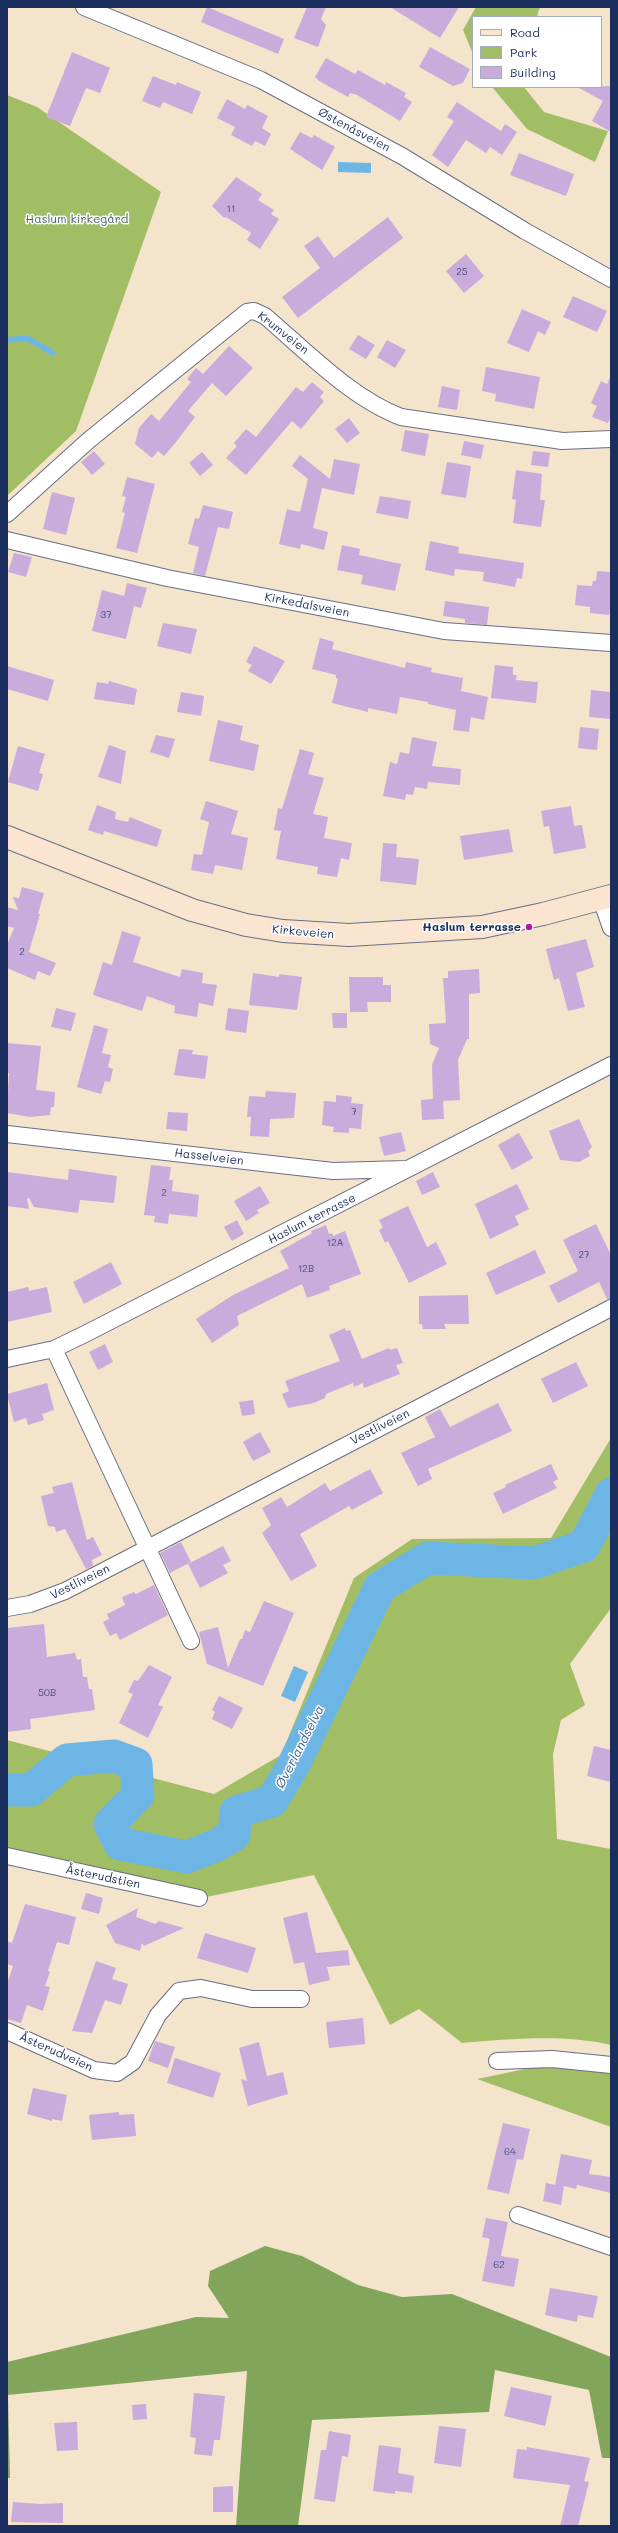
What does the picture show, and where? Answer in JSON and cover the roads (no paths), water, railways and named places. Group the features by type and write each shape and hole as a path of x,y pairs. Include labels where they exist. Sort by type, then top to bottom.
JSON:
{"main road":[{"name":"Kirkeveien","path":"7,837 192,910 246,925 284,931 349,935 444,931 510,922 606,897"}],"street":[{"name":"Østenåsveien","path":"84,7 261,80 402,156 544,242 611,279"},
{"name":"Krumveien","path":"7,514 89,440 247,312 254,311 265,316 359,394 382,410 401,417 562,441 611,439"},
{"name":"Kirkedalsveien","path":"7,540 167,578 444,631 611,643"},
{"path":"606,897 611,928"},
{"name":"Haslum terrasse","path":"7,1359 54,1349 411,1169 611,1066"},
{"name":"Hasselveien","path":"7,1134 333,1171 411,1169"},
{"name":"Vestliveien","path":"7,1608 30,1604 65,1591 611,1308"},
{"path":"54,1349 149,1547 191,1641"},
{"name":"Åsterudstien","path":"7,1856 199,1898"},
{"name":"Åsterudveien","path":"7,2031 94,2070 117,2073 133,2062 158,2015 180,1992 201,1988 252,1998 301,1999"},
{"path":"498,2060 552,2059 611,2065"},
{"path":"518,2215 611,2247"}],"water":[{"path":"338,162 371,163 371,173 338,172"},
{"path":"294,1666 308,1672 295,1702 281,1696"}],"waterway":[{"path":"7,340 27,338 53,353"},
{"name":"Øverlandselva","path":"7,1790 31,1790 67,1760 114,1756 136,1764 138,1795 110,1824 120,1844 187,1857 217,1845 234,1835 236,1812 272,1801 294,1764 380,1587 428,1558 534,1563 584,1546 611,1494"}],"place":[{"name":"Haslum terrasse","path":"529,927"}],"park label":[{"name":"Haslum kirkegård","path":"77,219"}]}
